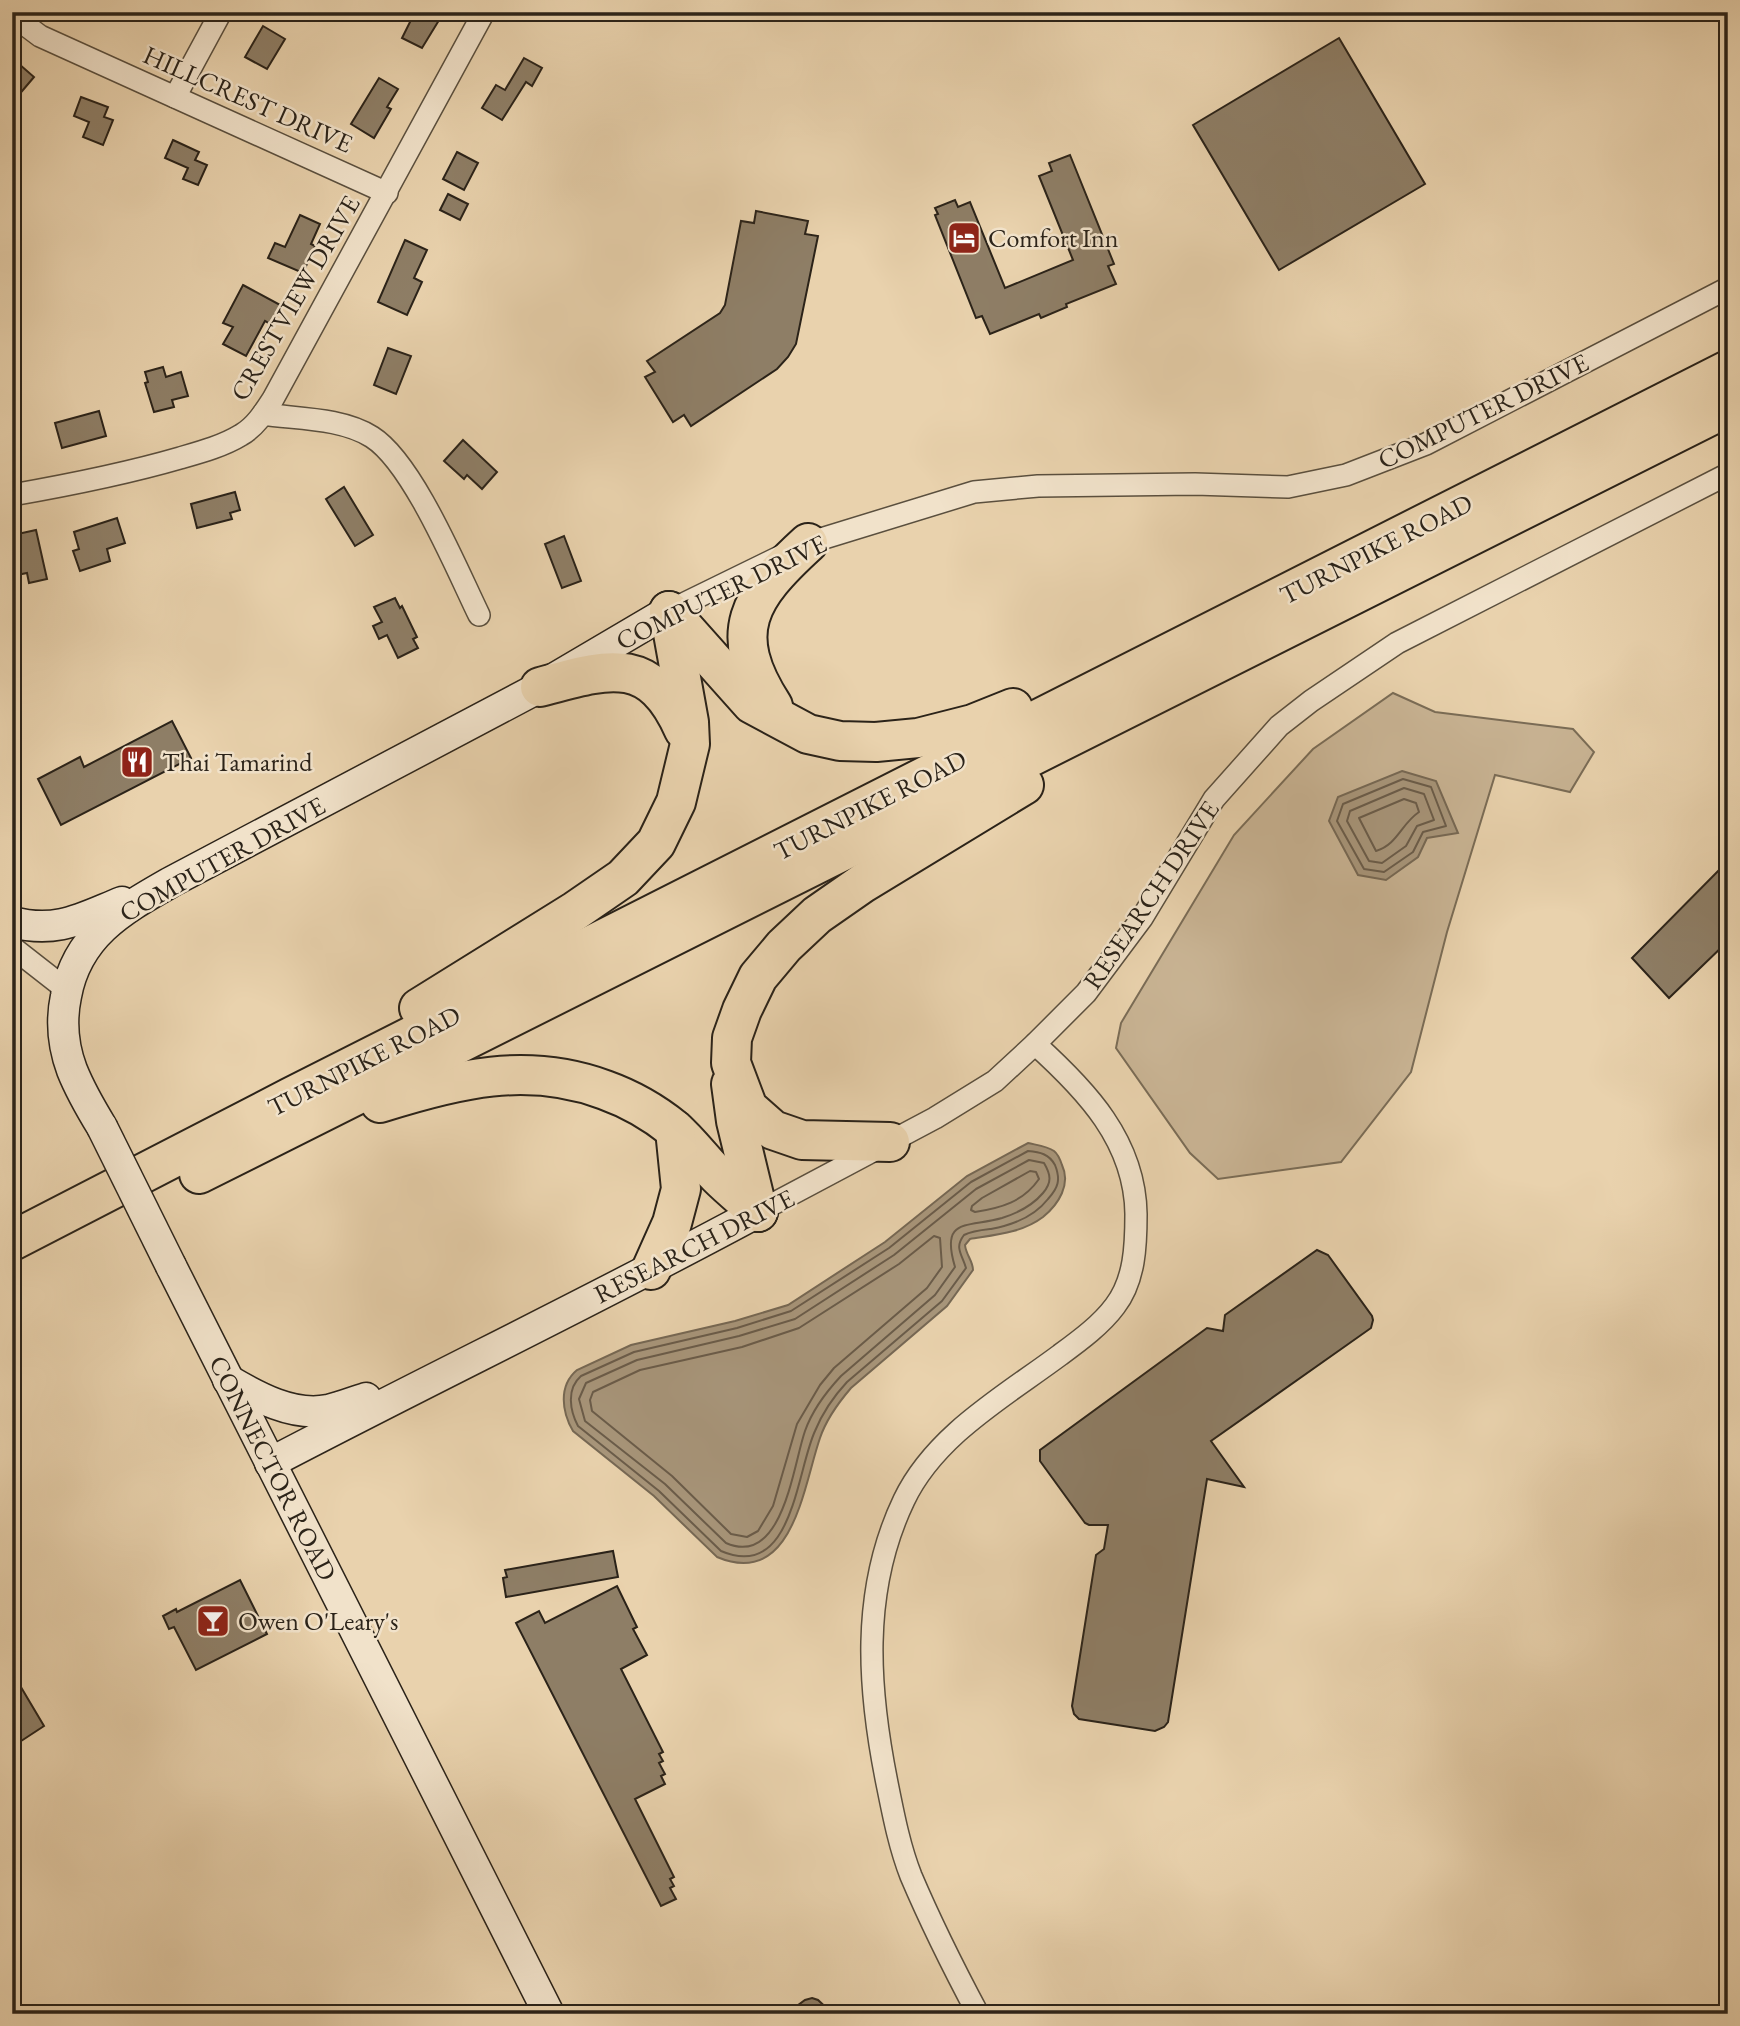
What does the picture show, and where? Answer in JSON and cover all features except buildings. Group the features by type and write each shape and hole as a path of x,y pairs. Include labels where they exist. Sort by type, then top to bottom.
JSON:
{"highway":[{"name":"TURNPIKE ROAD","path":"12,1241 291,1097 1728,370"},
{"name":"TURNPIKE ROAD","path":"12,1268 1728,407"},
{"path":"669,611 752,704 808,734 840,741 876,742 918,738 973,724 1032,699 1580,446"},
{"path":"782,719 753,671 748,656 748,626 759,595 808,543"},
{"path":"291,1097 324,1063 516,947 623,878 656,843 676,803 690,744 689,722 669,611"},
{"path":"758,1212 731,1091 732,1038 758,977 784,946 817,915 863,883 1098,739 1305,618"},
{"path":"540,687 598,671 638,675 670,701 690,744"},
{"path":"731,1063 748,1108 773,1130 802,1140 890,1142"},
{"path":"256,1146 306,1137 379,1104 418,1091 474,1078 518,1073 555,1076 592,1085 642,1106 675,1130 719,1177 758,1212"},
{"path":"651,1270 672,1223 681,1189 675,1130"}],"street":[{"path":"175,97 221,12"},
{"name":"CRESTVIEW DRIVE","path":"12,495 118,475 198,453 243,435 263,414 387,193 484,12"},
{"name":"HILLCREST DRIVE","path":"12,15 40,36 387,193"},
{"name":"COMPUTER DRIVE","path":"67,990 80,954 102,928 133,904 540,687 669,611 808,543 974,492 1038,486 1195,484 1288,487 1346,475 1426,444 1728,288"},
{"path":"263,414 341,425 372,437 384,447 424,504 479,615"},
{"name":"RESEARCH DRIVE","path":"270,1463 439,1374 651,1270 934,1118 995,1081 1086,993 1142,918 1214,799 1279,726 1397,643 1728,474"},
{"path":"12,922 27,926 57,927 171,882"},
{"path":"12,947 67,990"},
{"name":"CONNECTOR ROAD","path":"67,990 63,1024 65,1047 72,1069 549,2014"},
{"path":"978,2014 953,1968 910,1874 898,1834 877,1730 872,1682 872,1633 875,1587 889,1538 905,1499 928,1464 958,1432 1083,1338 1116,1305 1131,1273 1136,1245 1136,1206 1132,1173 1118,1139 1100,1111 1071,1076 1035,1044"},
{"path":"228,1380 252,1394 289,1409 326,1410 439,1374"}],"shaded area":[{"path":"1393,693 1435,712 1573,729 1594,752 1570,792 1495,775 1447,932 1411,1072 1341,1162 1218,1179 1190,1153 1116,1048 1121,1023 1234,835 1313,749"}],"water":[{"path":"1402,771 1436,781 1458,833 1427,838 1418,857 1386,880 1358,875 1329,821 1338,797"},
{"path":"1028,1143 1051,1149 1059,1157 1065,1179 1058,1200 1043,1217 1026,1227 970,1239 965,1245 973,1270 947,1306 851,1388 833,1412 820,1438 791,1528 779,1546 763,1559 743,1563 717,1557 654,1496 573,1431 564,1408 564,1391 577,1370 631,1345 735,1321 788,1305 885,1242 967,1176"}],"place":[{"name":"Comfort Inn","path":"964,238"},
{"name":"Thai Tamarind","path":"137,762"},
{"name":"Owen O'Leary's","path":"213,1621"}]}
